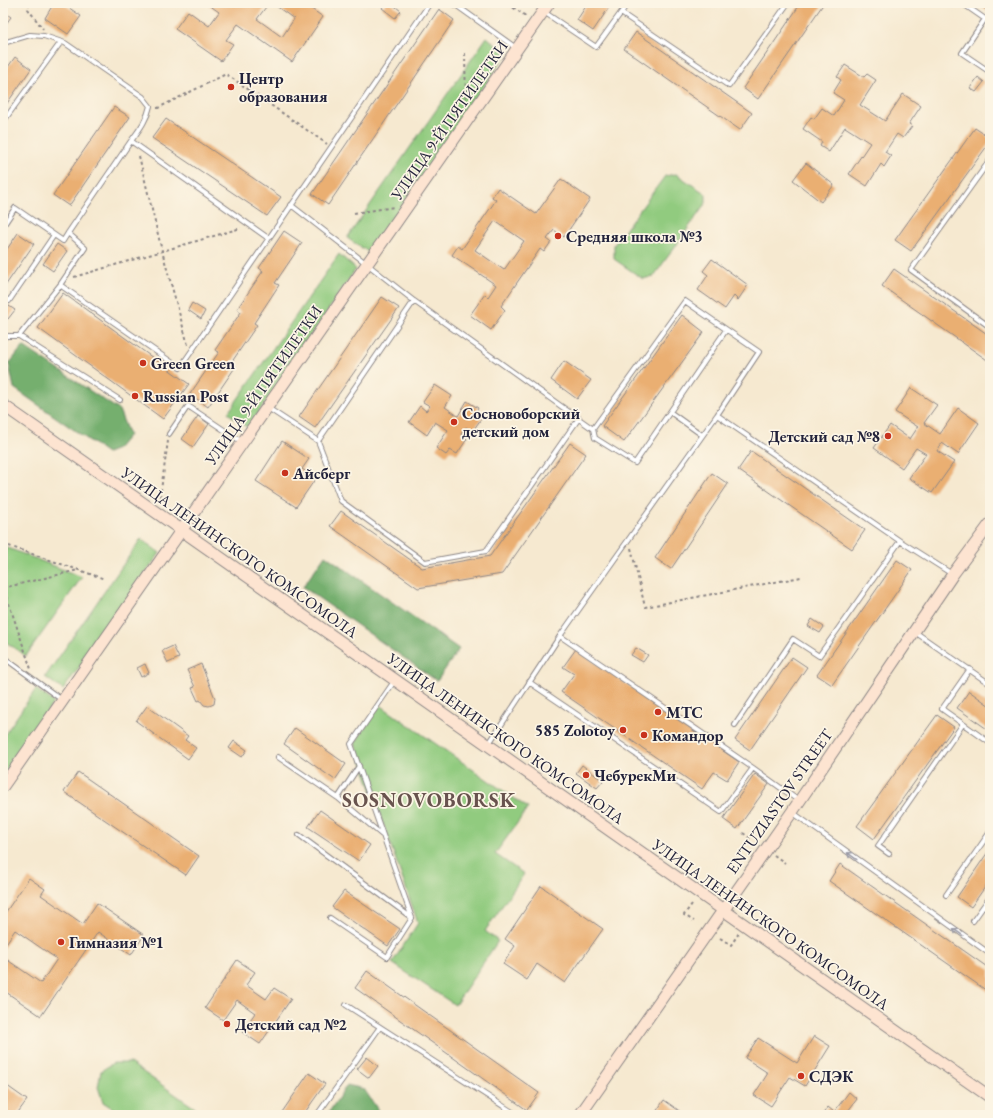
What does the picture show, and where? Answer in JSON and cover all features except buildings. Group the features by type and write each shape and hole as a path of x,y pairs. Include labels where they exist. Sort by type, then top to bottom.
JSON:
{"street":[{"name":"УЛИЦА 9-Й ПЯТИЛЕТКИ","path":"3,786 546,7"},
{"name":"УЛИЦА ЛЕНИНСКОГО КОМСОМОЛА","path":"3,405 990,1097"},
{"name":"ENTUZIASTOV STREET","path":"580,1115 792,812 953,574 990,524"}],"lane":[{"path":"62,283 180,368 430,3"},
{"path":"453,3 518,49"},
{"path":"546,7 596,47 628,3"},
{"path":"621,13 729,86 788,3"},
{"path":"962,3 985,19 962,53 990,72"},
{"path":"3,42 30,35 44,36 65,43 143,97 150,106 145,121 63,241 15,208 3,226"},
{"path":"3,122 61,42"},
{"path":"131,141 268,238"},
{"path":"990,160 911,270 990,327"},
{"path":"291,205 414,301 579,418 593,429 595,438 634,463 726,330"},
{"path":"19,336 62,283 85,248 68,233"},
{"path":"3,297 9,301 54,235"},
{"path":"318,441 414,301"},
{"path":"488,745 560,636 759,352 685,301 593,429"},
{"path":"3,340 5,336 19,336 120,400"},
{"path":"169,434 188,406 243,442"},
{"path":"267,407 318,441 341,501 425,562 486,551 579,418"},
{"path":"670,412 702,435"},
{"path":"716,415 900,541 953,574"},
{"path":"735,725 794,639 819,656 900,541"},
{"path":"914,631 990,684"},
{"path":"560,636 799,801"},
{"path":"3,657 62,701"},
{"path":"970,669 942,709 990,743"},
{"path":"395,680 350,744 412,918"},
{"path":"529,682 721,812 753,768"},
{"path":"888,854 878,846 962,724"},
{"path":"278,758 338,798 382,835"},
{"path":"338,798 358,766"},
{"path":"792,812 990,954"},
{"path":"946,896 990,832"},
{"path":"299,835 412,918"},
{"path":"973,921 990,897"},
{"path":"330,918 387,957 412,918"},
{"path":"346,1005 517,1115"},
{"path":"317,1115 380,1026"}],"path":[{"path":"30,3 28,9 50,38"},
{"path":"509,3 535,23"},
{"path":"465,53 467,121"},
{"path":"150,106 158,108 226,74 331,147"},
{"path":"137,145 162,251 190,352"},
{"path":"354,214 409,204"},
{"path":"62,283 250,225"},
{"path":"160,497 169,434"},
{"path":"629,539 645,607 801,577"},
{"path":"3,544 105,578"},
{"path":"35,680 3,588 80,570"},
{"path":"743,833 751,839"},
{"path":"774,855 785,863"},
{"path":"692,904 684,915 694,921"},
{"path":"720,938 731,945 739,933"}],"green space":[{"path":"487,37 506,54 370,253 347,238"},
{"path":"676,174 706,194 706,203 654,276 643,279 614,259 614,245 665,176"},
{"path":"339,254 356,269 248,428 228,413"},
{"path":"23,346 119,410 129,435 117,449 107,453 14,388 9,364"},
{"path":"141,539 160,553 63,690 45,677"},
{"path":"3,546 82,577 26,656 3,640"},
{"path":"325,555 459,649 437,681 303,587"},
{"path":"36,689 54,702 3,774 3,737"},
{"path":"380,705 528,808 495,854 524,874 485,931 498,941 455,1005 392,963 418,923 355,743"},
{"path":"113,1063 130,1063 205,1115 123,1115 103,1102 98,1087 101,1071"},
{"path":"347,1085 364,1089 378,1110 376,1115 327,1115"}],"place":[{"name":"Центр образования","path":"231,87"},
{"name":"Средняя школа №3","path":"558,236"},
{"name":"Green Green","path":"143,363"},
{"name":"Russian Post","path":"135,396"},
{"name":"Сосновоборский детский дом","path":"454,422"},
{"name":"Детский сад №8","path":"888,436"},
{"name":"Айсберг","path":"285,473"},
{"name":"МТС","path":"658,712"},
{"name":"585 Zolotoy","path":"623,730"},
{"name":"Командор","path":"644,735"},
{"name":"ЧебурекМи","path":"586,775"},
{"name":"Гимназия №1","path":"61,942"},
{"name":"Детский сад №2","path":"227,1024"},
{"name":"СДЭК","path":"801,1076"}],"district":[{"name":"SOSNOVOBORSK","path":"429,800"}]}
